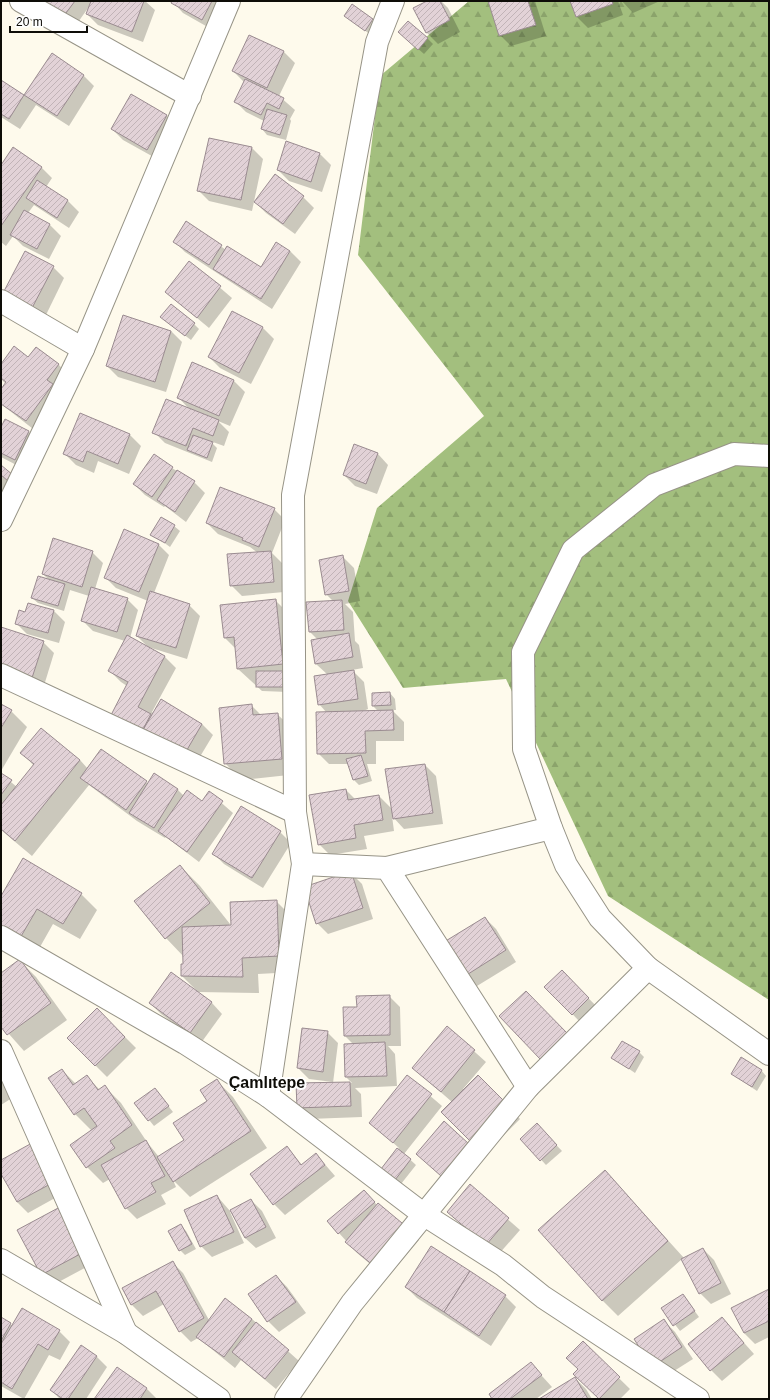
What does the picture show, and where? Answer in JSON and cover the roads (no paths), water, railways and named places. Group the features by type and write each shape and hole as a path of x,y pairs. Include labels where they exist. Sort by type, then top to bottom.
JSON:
{"street":[{"path":"21,1 190,96"},
{"path":"1,520 83,349 229,1"},
{"path":"268,1096 303,864 294,812 293,495 377,42 392,1"},
{"path":"1,301 83,349"},
{"path":"769,456 734,454 654,485 573,550 523,652 524,749 551,828 566,865 600,918 648,968 769,1054"},
{"path":"1,674 294,812"},
{"path":"303,864 387,868 551,828"},
{"path":"387,868 528,1087"},
{"path":"1,937 185,1043 268,1096 423,1214 503,1265 543,1297 698,1399"},
{"path":"286,1399 352,1303 528,1087 648,968"},
{"path":"1,1051 126,1333"},
{"path":"1,1260 126,1333 219,1399"}],"district":[{"name":"Çamlıtepe","path":"267,1082"}]}
